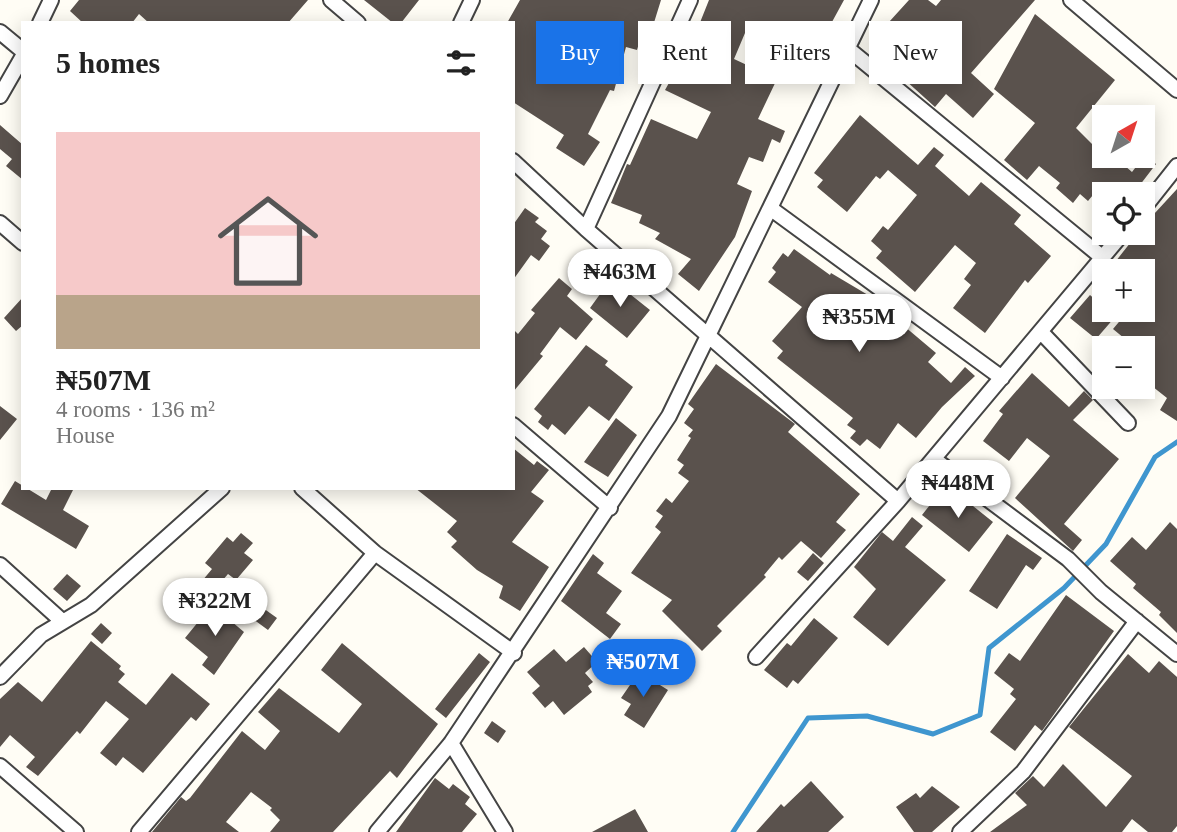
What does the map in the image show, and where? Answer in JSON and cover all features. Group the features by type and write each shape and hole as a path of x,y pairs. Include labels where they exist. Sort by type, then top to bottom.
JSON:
{"street":[{"path":"41,21 51,0"},
{"path":"331,0 356,21"},
{"path":"462,21 471,0"},
{"path":"586,229 690,0"},
{"path":"855,32 871,0"},
{"path":"1071,0 1177,90"},
{"path":"0,32 21,51"},
{"path":"855,55 1102,258"},
{"path":"0,96 21,57"},
{"path":"377,832 451,743 514,653 669,416 711,335 830,84"},
{"path":"515,163 586,229 711,335 898,501"},
{"path":"1155,193 1177,166"},
{"path":"771,208 1002,377"},
{"path":"0,223 21,241"},
{"path":"756,657 898,501 1113,245"},
{"path":"1041,332 1128,423"},
{"path":"515,427 610,508"},
{"path":"934,459 1068,559 1101,592 1174,647"},
{"path":"0,677 41,635 91,605 220,490"},
{"path":"304,490 375,553 514,653"},
{"path":"139,832 375,553"},
{"path":"0,565 62,621"},
{"path":"960,832 1023,772 1137,621"},
{"path":"451,743 505,832"},
{"path":"0,766 76,832"}],"building":[{"path":"79,0 308,0 290,21 147,21 139,14 134,21 81,21 70,11"},
{"path":"364,0 419,0 403,21 390,21"},
{"path":"520,0 661,0 654,21 638,21 637,50 626,47 624,54 624,21 536,21 536,84 616,84 614,91 610,90 588,134 600,142 584,166 556,148 564,135 515,103 515,21 508,21"},
{"path":"709,0 844,0 833,21 745,21 745,33 734,59 745,64 745,84 775,84 758,119 785,131 780,143 772,139 763,162 749,157 737,184 752,191 735,237 699,291 678,274 691,259 655,239 660,233 639,223 642,215 611,203 627,164 630,165 651,119 697,139 711,112 665,90 668,84 731,84 731,21 701,21"},
{"path":"909,0 928,0 936,6 941,0 1035,0 971,73 994,94 973,118 946,94 935,107 909,84 962,84 962,21 890,21"},
{"path":"1035,14 1115,80 1076,128 1092,144 1092,168 1127,168 1132,172 1135,168 1153,168 1142,182 1092,182 1092,196 1088,201 1080,194 1073,203 1056,188 1060,183 1039,166 1027,180 1004,160 1035,123 994,89"},
{"path":"860,115 918,165 934,147 944,155 935,166 969,196 981,182 1021,215 1014,224 1051,256 1028,283 1025,280 985,333 953,308 971,285 964,279 976,263 955,245 915,292 876,258 882,251 871,241 883,226 888,230 917,195 888,170 880,179 876,176 847,212 817,187 823,180 814,173"},
{"path":"0,125 21,143 21,178 6,166 12,159 0,149"},
{"path":"1177,189 1177,421 1160,410 1167,398 1155,388 1155,336 1121,336 1113,329 1119,322 1155,322 1155,259 1117,259 1129,245 1155,245 1155,213"},
{"path":"525,208 539,218 535,222 547,231 541,239 550,246 539,261 531,255 515,277 515,222"},
{"path":"794,249 830,275 831,273 868,295 936,353 928,362 951,383 965,367 975,376 942,407 916,438 898,423 880,449 867,439 860,446 850,438 856,431 847,425 853,418 777,358 783,351 772,341 802,307 768,282 776,272 772,268 783,253 788,257"},
{"path":"559,278 572,289 567,296 593,319 576,340 560,327 540,354 543,356 515,390 515,331 518,334 535,313 531,310"},
{"path":"611,279 650,310 627,338 590,308"},
{"path":"1090,295 1092,322 1111,322 1099,336 1092,336 1070,318"},
{"path":"21,299 21,327 16,331 4,318"},
{"path":"586,345 608,361 605,365 633,387 609,421 589,406 565,435 552,424 548,430 538,422 542,416 534,409"},
{"path":"716,364 795,424 788,432 860,494 836,522 846,530 821,558 801,541 782,560 779,557 764,575 766,577 717,626 722,631 702,651 662,611 672,600 631,573 661,532 655,527 663,516 656,511 666,498 672,503 689,481 678,473 684,465 677,460 693,430 684,423 694,409 688,404"},
{"path":"1032,373 1069,407 1084,391 1093,400 1073,420 1119,459 1064,524 1082,540 1073,551 1015,498 1050,456 1027,438 1009,461 983,441 1003,414 999,411"},
{"path":"0,406 17,419 0,440"},
{"path":"616,418 637,435 608,477 584,462"},
{"path":"515,450 534,465 537,461 549,470 531,492 544,501 512,542 549,567 520,611 499,598 503,586 477,570 451,547 457,541 447,532 457,521 418,490 515,490"},
{"path":"15,481 21,485 21,490 30,490 46,500 51,490 73,490 63,510 89,526 76,549 1,504"},
{"path":"953,490 993,522 969,552 922,515 937,496 944,502"},
{"path":"912,517 923,526 905,547 946,580 888,646 853,617 876,589 854,567 882,532 893,541"},
{"path":"1170,522 1177,529 1177,633 1159,615 1161,612 1133,588 1136,584 1110,561 1132,537 1146,550"},
{"path":"241,533 253,543 244,553 253,560 236,580 228,574 204,602 192,593 212,569 205,563 227,537 233,542"},
{"path":"1007,534 1042,558 1033,570 1026,565 997,609 969,591"},
{"path":"813,553 824,563 808,581 797,572"},
{"path":"593,554 604,563 597,573 622,591 606,613 621,624 610,639 561,601"},
{"path":"67,574 81,586 67,601 53,589"},
{"path":"1066,595 1114,631 1042,731 1035,725 1015,751 990,732 1016,699 1010,694 1014,689 994,673 1009,653 1020,661"},
{"path":"212,605 244,632 214,675 202,665 208,657 185,638"},
{"path":"263,608 277,618 268,630 253,619"},
{"path":"814,618 838,638 798,684 793,680 787,688 764,670 787,643 791,646"},
{"path":"101,623 112,633 102,644 91,634"},
{"path":"91,641 121,666 119,669 125,674 118,682 146,705 172,673 210,704 196,721 191,717 143,773 123,757 116,766 100,753 129,719 106,701 80,734 77,731 38,776 26,767 35,757 10,735 0,747 0,699 18,682 42,702"},
{"path":"342,643 438,724 397,778 390,771 333,832 270,832 280,820 270,810 272,808 251,792 226,822 239,832 152,832 181,797 186,801 190,798 242,731 265,750 280,731 258,712 279,688 339,733 362,704 321,670"},
{"path":"584,647 597,662 585,673 593,682 588,686 592,692 564,715 553,701 545,708 532,693 540,686 527,672 554,649 566,662"},
{"path":"479,653 490,662 446,718 435,709"},
{"path":"1128,654 1149,673 1159,661 1177,677 1177,826 1172,832 1148,832 1132,819 1122,832 990,832 1027,805 1015,793 1033,776 1044,787 1063,764 1106,807 1132,776 1069,727"},
{"path":"639,672 668,690 644,728 624,715 631,704 621,698"},
{"path":"492,721 506,731 498,743 484,733"},
{"path":"435,778 449,789 453,784 470,797 465,804 477,814 462,832 396,832"},
{"path":"811,781 844,817 828,832 756,832 781,804 784,807"},
{"path":"932,786 960,807 932,832 914,832 896,807 916,793 920,798"},
{"path":"635,809 648,832 592,832"}],"waterway":[{"path":"733,832 808,718 867,716 933,734 980,715 989,648 1064,588 1106,544 1155,457 1177,442"}]}
